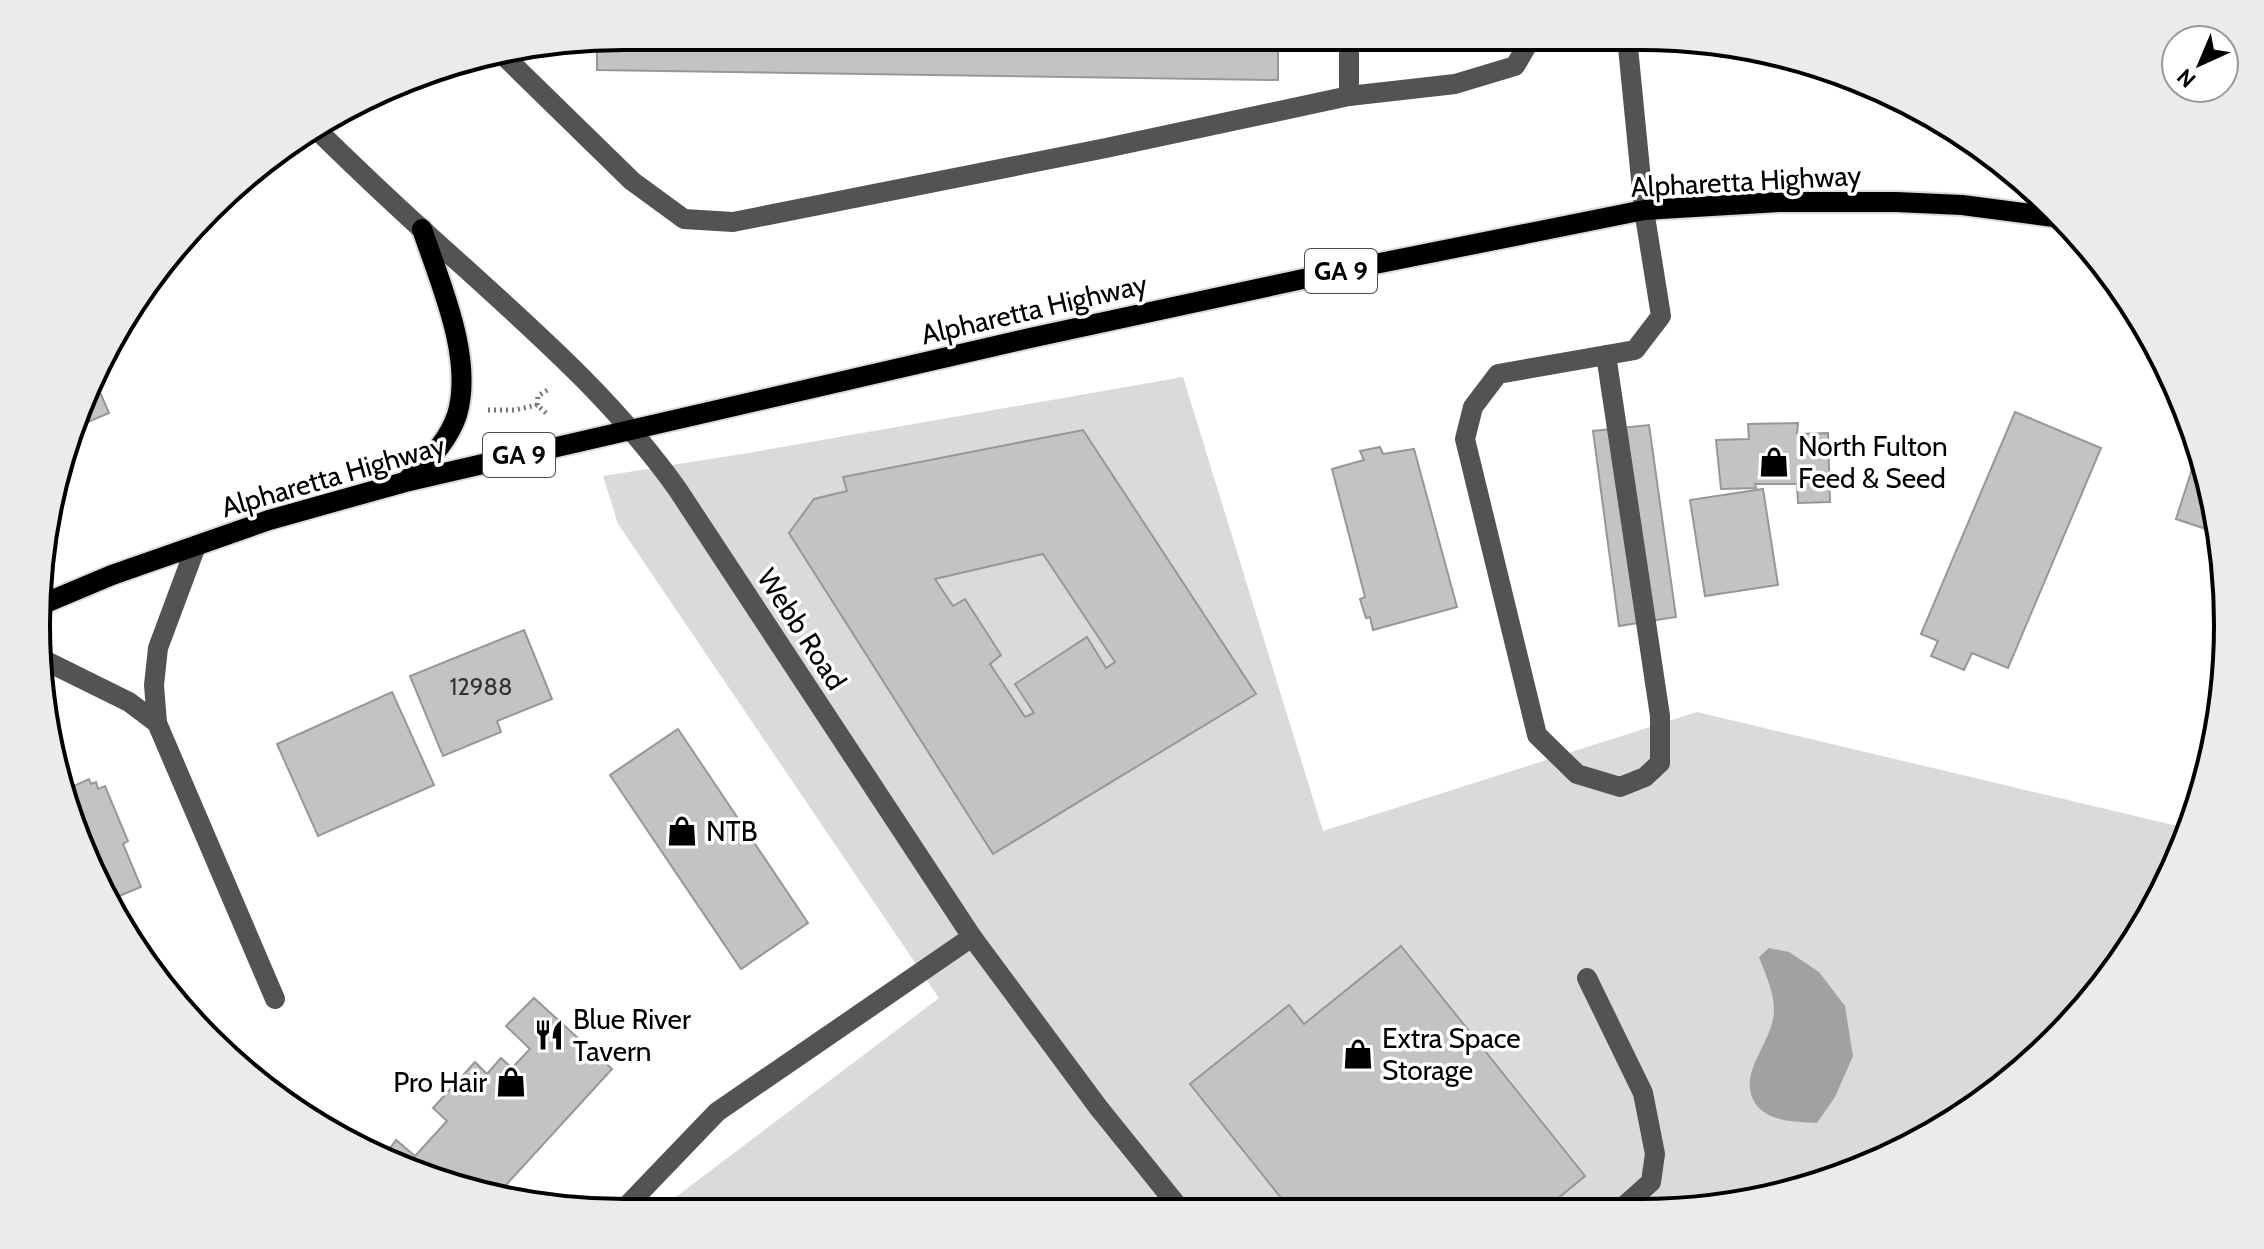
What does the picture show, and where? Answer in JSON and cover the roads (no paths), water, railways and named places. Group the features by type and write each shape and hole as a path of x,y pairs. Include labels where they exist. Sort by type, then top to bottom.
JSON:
{"main road":[{"name":"Alpharetta Highway","path":"51,601 112,575 269,520 405,482 1030,338 1644,210 1779,202 1896,202 1962,205 2043,216"},
{"path":"405,482 424,466 442,442 456,416 461,390 460,358 453,325 422,229"}],"street":[{"path":"1349,50 1349,96"},
{"path":"510,62 632,181 684,219 733,222 1349,96 1455,84 1515,66 1524,50"},
{"path":"1606,355 1660,716 1660,763 1645,777 1620,787 1577,774 1537,735 1465,439 1473,407 1498,374 1606,355 1635,350 1661,316 1644,210 1628,50"},
{"name":"Webb Road","path":"323,136 559,353 632,429 678,490 972,937 1098,1107 1172,1199"},
{"path":"196,546 158,648 154,685 157,723 275,999"},
{"path":"51,664 129,702 157,723"},
{"path":"633,1199 717,1112 972,937"},
{"path":"1587,978 1643,1093 1655,1154 1651,1182 1632,1199"}],"place":[{"name":"North Fulton Feed & Seed","path":"1774,462"},
{"name":"NTB","path":"682,831"},
{"name":"Blue River Tavern","path":"549,1035"},
{"name":"Extra Space Storage","path":"1358,1054"},
{"name":"Pro Hair","path":"511,1082"}]}
